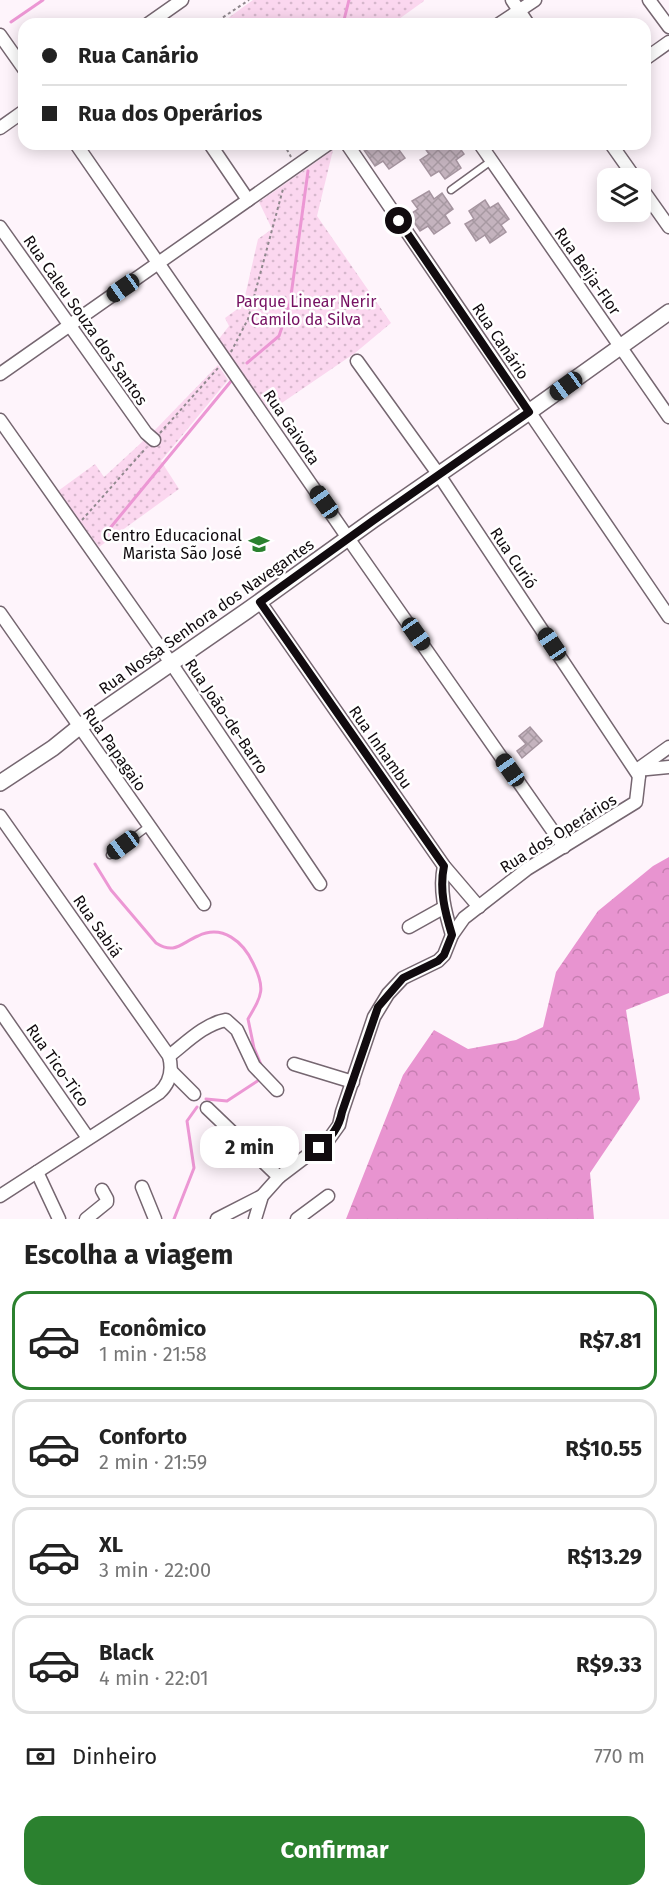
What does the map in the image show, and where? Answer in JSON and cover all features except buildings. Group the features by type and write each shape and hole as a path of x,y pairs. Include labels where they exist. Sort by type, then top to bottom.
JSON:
{"street":[{"path":"156,18 182,0"},
{"path":"512,0 524,18"},
{"path":"508,18 534,0"},
{"path":"649,0 669,27"},
{"path":"2,42 18,62"},
{"path":"651,55 669,42"},
{"path":"0,128 18,115"},
{"name":"Rua Gaivota","path":"80,150 564,847"},
{"path":"214,150 248,200"},
{"path":"0,374 319,150"},
{"name":"Rua Canário","path":"350,150 669,616"},
{"name":"Rua Beija-Flor","path":"484,150 669,417"},
{"path":"615,150 628,168"},
{"path":"651,202 669,227"},
{"name":"Rua Caleu Souza dos Santos","path":"0,226 150,436"},
{"name":"Rua Nossa Senhora dos Navegantes","path":"0,783 53,748 79,727 260,602 669,312"},
{"name":"Rua Curió","path":"357,361 439,475 638,773"},
{"name":"Rua João-de-Barro","path":"0,420 171,663 320,884"},
{"name":"Rua Inhambu","path":"260,602 444,866 479,907"},
{"name":"Rua Papagaio","path":"0,613 204,904"},
{"path":"638,773 669,747"},
{"path":"638,773 669,767"},
{"name":"Rua dos Operários","path":"255,1219 262,1196 279,1177 329,1139 339,1125 378,1007 403,978 438,961 444,955 452,935 464,918 527,869 636,802 638,773"},
{"name":"Rua Sabiá","path":"0,816 169,1056"},
{"path":"444,866 443,908 452,935"},
{"path":"409,927 443,908"},
{"name":"Rua Tico-Tico","path":"0,1011 88,1138"},
{"path":"0,1196 159,1094 165,1087 171,1071 169,1056 206,1027 216,1022 226,1020 237,1030 254,1066 277,1090"},
{"path":"294,1065 353,1082"},
{"path":"171,1071 194,1094"},
{"path":"207,1108 279,1177"},
{"path":"37,1172 60,1219"},
{"path":"142,1187 155,1219"},
{"path":"86,1219 107,1202 102,1190"},
{"path":"216,1219 262,1196"},
{"path":"297,1219 328,1196"}],"lane":[{"path":"451,190 491,161"},
{"path":"110,855 149,826"}],"path":[{"path":"222,18 249,0"},
{"path":"226,360 248,319 288,172"}],"green space":[{"path":"253,0 424,0 400,18 228,18"},
{"name":"Parque Linear Nerir Camilo da Silva","path":"333,150 317,216 391,323 355,353 270,411 218,340 229,326 225,318 243,305 258,239 272,229 259,202"},
{"name":"Parque Linear Nerir Camilo da Silva","path":"218,365 228,380 161,461 179,489 99,547 58,491 95,464 104,477 154,431"},
{"path":"669,857 669,993 626,1010 640,1099 590,1173 594,1219 346,1219 403,1075 434,1030 468,1049 516,1040 543,1027 556,972 598,911 653,866"}],"waterway":[{"path":"11,22 43,0"},
{"path":"344,18 349,0"},
{"path":"247,363 279,336 290,303 308,171"},
{"path":"106,533 232,380"},
{"path":"95,864 111,890 156,943 173,948 198,936 216,932 231,937 244,948 260,979 261,992 248,1019 254,1048 262,1067"},
{"path":"206,1099 227,1101 259,1080"},
{"path":"174,1219 194,1168 187,1121 197,1107"}],"place":[{"name":"Centro Educacional Marista São José","path":"259,544"}],"route":[{"path":"319,1148 339,1125 378,1007 403,978 438,961 444,955 452,935 443,908 444,866 260,602 529,412 399,221"}]}
